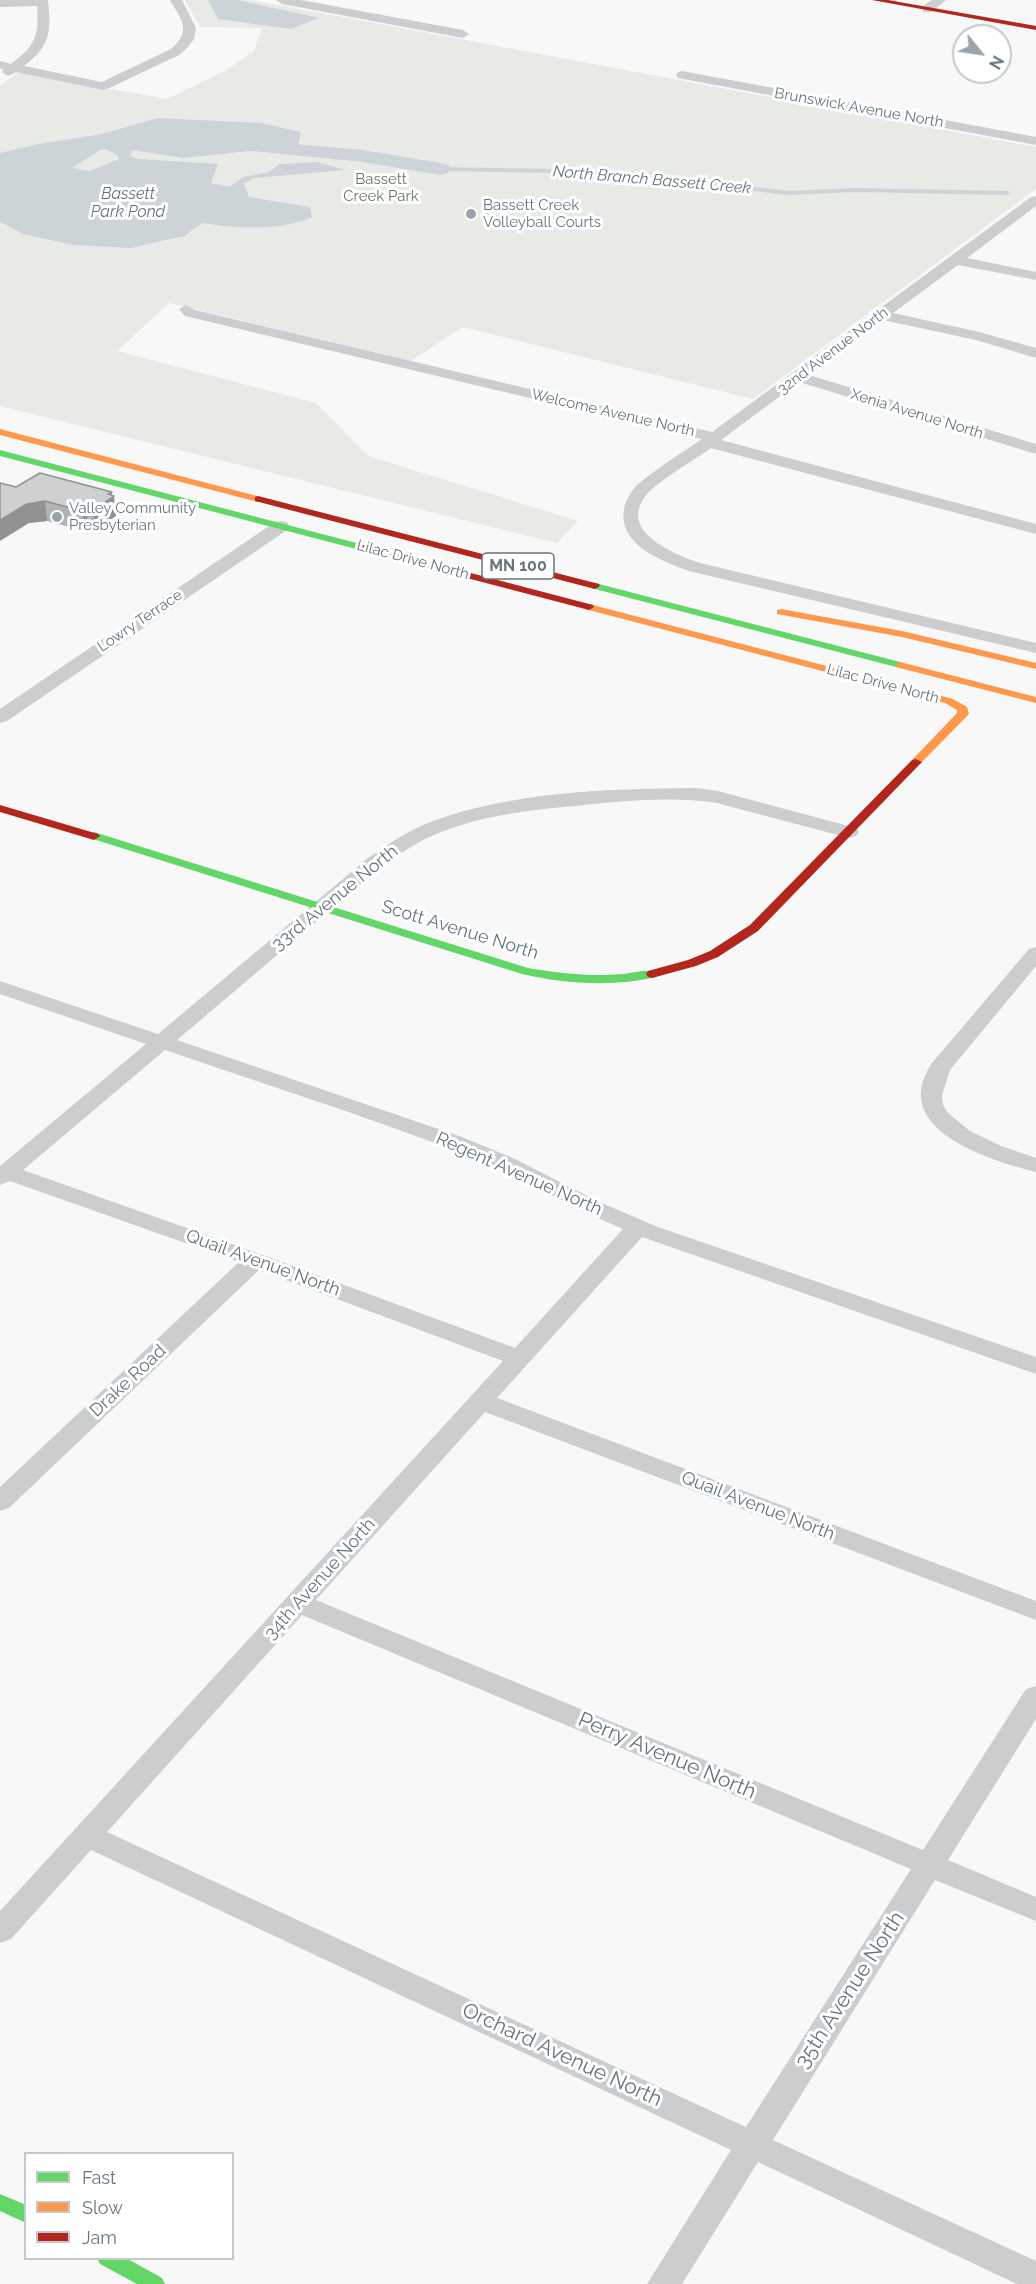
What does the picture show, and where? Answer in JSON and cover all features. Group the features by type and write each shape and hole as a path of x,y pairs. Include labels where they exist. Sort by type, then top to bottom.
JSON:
{"main road":[{"path":"876,0 1036,27"},
{"name":"MN 100","path":"0,432 1036,700"},
{"name":"Lilac Drive North","path":"0,453 949,701 963,709"},
{"path":"1036,666 902,634 775,610 1036,677"},
{"name":"Scott Avenue North","path":"0,808 324,906 506,967 540,974 603,978 648,975 680,968 710,957 735,944 754,928 960,719 963,709"},
{"path":"0,2202 24,2214"},
{"path":"109,2260 155,2284"}],"street":[{"path":"0,65 103,86 175,52 184,45 191,31 176,0"},
{"path":"282,0 463,34"},
{"path":"927,9 940,0"},
{"path":"0,3 42,1 44,36 33,54 0,78"},
{"name":"Brunswick Avenue North","path":"682,75 1036,141"},
{"name":"32nd Avenue North","path":"1034,203 641,490 632,502 630,517 635,531 650,546 668,558 695,567 1036,648"},
{"path":"956,260 1036,276"},
{"name":"Welcome Avenue North","path":"186,309 190,313 697,432 712,438 717,445 828,472 1036,529"},
{"path":"881,315 979,336 1036,353"},
{"name":"Xenia Avenue North","path":"798,377 1036,449"},
{"name":"Lowry Terrace","path":"0,717 281,526"},
{"name":"33rd Avenue North","path":"3,1175 375,862 401,844 433,828 460,819 518,806 622,795 696,794 740,801 849,832"},
{"path":"1036,953 940,1068 931,1089 932,1105 945,1123 963,1137 1036,1166"},
{"name":"Regent Avenue North","path":"0,987 454,1142 507,1164 589,1206 639,1226 1036,1366"},
{"name":"Quail Avenue North","path":"3,1175 255,1260 519,1358"},
{"name":"34th Avenue North","path":"0,1931 639,1226"},
{"name":"Drake Road","path":"0,1502 255,1260"},
{"name":"Quail Avenue North","path":"480,1401 1036,1611"},
{"name":"Perry Avenue North","path":"298,1603 1036,1909"},
{"name":"35th Avenue North","path":"664,2284 1036,1696"},
{"name":"Orchard Avenue North","path":"87,1835 1036,2277"}],"green space":[{"name":"Bassett Creek Park","path":"185,0 252,0 1036,147 1036,189 753,399 463,327 411,361 169,303 117,351 316,403 368,456 578,521 557,543 0,406 0,86 18,72 167,99 226,70 254,51 262,28 200,27"}],"water":[{"path":"208,0 237,0 319,18 291,29 218,19"},
{"name":"Bassett Park Pond","path":"158,118 261,123 301,132 296,154 259,150 183,158 132,150 130,156 138,159 218,164 211,183 230,187 243,177 269,172 280,164 317,162 346,170 253,178 244,184 249,197 310,207 312,217 286,225 258,228 202,223 184,236 131,248 74,245 23,234 0,222 0,153 102,134","holes":["106,149 117,155 119,159 90,171 72,168 100,150"]}],"building":[{"path":"40,473 112,492 108,494 114,496 93,510 87,508 82,511 45,501 27,504 0,520 0,483 16,487"}],"waterway":[{"name":"North Branch Bassett Creek","path":"249,146 363,156 441,169"},
{"name":"North Branch Bassett Creek","path":"441,169 556,171 697,182 788,193 856,190 1007,193"}],"traffic: fast":[{"path":"0,453 364,548"},
{"path":"595,586 900,665"},
{"path":"94,836 526,971 589,978 620,978 652,974"},
{"path":"0,2202 24,2214"},
{"path":"111,2260 155,2284"}],"traffic: slow":[{"path":"0,432 258,499"},
{"path":"589,607 949,701 963,709 963,714 916,762"},
{"path":"781,612 902,634 1036,666"},
{"path":"900,665 1036,700"}],"traffic: jam":[{"path":"876,0 1036,28"},
{"path":"258,499 595,586"},
{"path":"364,548 589,607"},
{"path":"652,974 692,963 714,954 754,928 916,762"},
{"path":"0,808 94,836"}],"place":[{"name":"Bassett Creek Volleyball Courts","path":"471,214"},
{"name":"Valley Community Presbyterian","path":"57,517"}]}
